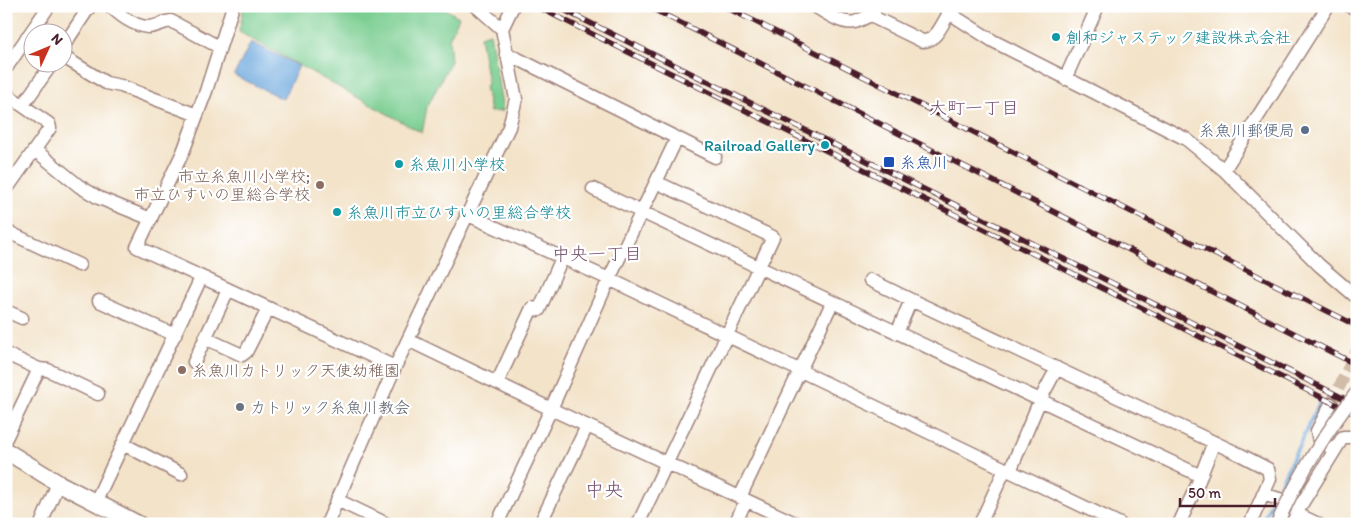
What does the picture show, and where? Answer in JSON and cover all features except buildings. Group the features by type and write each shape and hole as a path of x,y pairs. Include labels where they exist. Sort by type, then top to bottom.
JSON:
{"main road":[{"path":"6,451 95,503 138,524"}],"street":[{"path":"6,68 49,6"},
{"path":"72,33 90,6"},
{"path":"110,6 123,17 138,24 148,27 171,22 219,47"},
{"path":"232,6 183,152 137,248 395,367"},
{"path":"476,6 502,29"},
{"path":"327,524 395,367 466,214 509,127 516,98 502,29 513,6"},
{"path":"814,6 843,21 849,22 856,22 874,10 877,19 922,41 928,41 933,38 947,10 994,41 1065,79 1186,139 1224,170 1319,265 1357,296"},
{"path":"1065,79 1098,6"},
{"path":"1224,170 1328,6"},
{"path":"1350,6 1357,10"},
{"path":"506,53 715,157"},
{"path":"72,62 106,83 121,86 197,115"},
{"path":"23,105 46,72"},
{"path":"6,94 49,124 48,131 6,190"},
{"path":"497,524 609,279 677,138"},
{"path":"35,150 80,186 99,198 151,219"},
{"path":"638,524 773,237 656,182"},
{"path":"593,189 1201,476"},
{"path":"466,214 609,279 1120,524"},
{"path":"6,231 78,265"},
{"path":"497,383 532,308 539,310 562,258"},
{"path":"95,503 201,278"},
{"path":"870,280 1268,469 1270,480 1250,524"},
{"path":"194,362 228,290"},
{"path":"897,333 911,300"},
{"path":"99,301 174,335"},
{"path":"735,524 743,498 832,303"},
{"path":"205,338 242,355 246,352 268,309"},
{"path":"6,310 22,318"},
{"path":"408,340 797,524"},
{"path":"6,354 39,369 48,370 98,394"},
{"path":"980,524 1057,368"},
{"path":"6,438 39,369"},
{"path":"1277,524 1297,482 1357,392"},
{"path":"1330,404 1317,431 1319,441 1334,449"},
{"path":"540,524 587,426"},
{"path":"1297,514 1334,449 1343,437 1357,437"},
{"path":"1179,524 1214,442"},
{"path":"123,444 181,474"},
{"path":"41,524 58,482"},
{"path":"1263,494 1318,524"},
{"path":"337,500 387,524"}],"green space":[{"path":"244,6 440,6 459,17 449,39 451,61 427,107 422,133 239,32"},
{"path":"490,33 503,111 490,112 485,86 488,83 480,36"}],"water":[{"path":"251,42 299,66 283,99 234,75"}],"waterway":[{"path":"1261,524 1319,404"}],"tunnel":[{"path":"1331,404 1357,350"}],"railway":[{"path":"536,6 1357,415"},
{"path":"556,6 1357,405"},
{"path":"647,6 1357,365"},
{"path":"723,6 1357,326"}],"place":[{"name":"創和ジャステック建設株式会社","path":"1056,37"},
{"name":"糸魚川郵便局","path":"1305,130"},
{"name":"Railroad Gallery","path":"825,145"},
{"name":"糸魚川","path":"889,162"},
{"name":"糸魚川小学校","path":"399,164"},
{"name":"市立糸魚川小学校; 市立ひすいの里総合学校","path":"320,185"},
{"name":"糸魚川市立ひすいの里総合学校","path":"337,212"},
{"name":"糸魚川カトリック天使幼稚園","path":"182,370"},
{"name":"カトリック糸魚川教会","path":"240,407"}],"district":[{"name":"大町一丁目","path":"974,108"},
{"name":"中央一丁目","path":"597,254"},
{"name":"中央","path":"604,489"}]}
